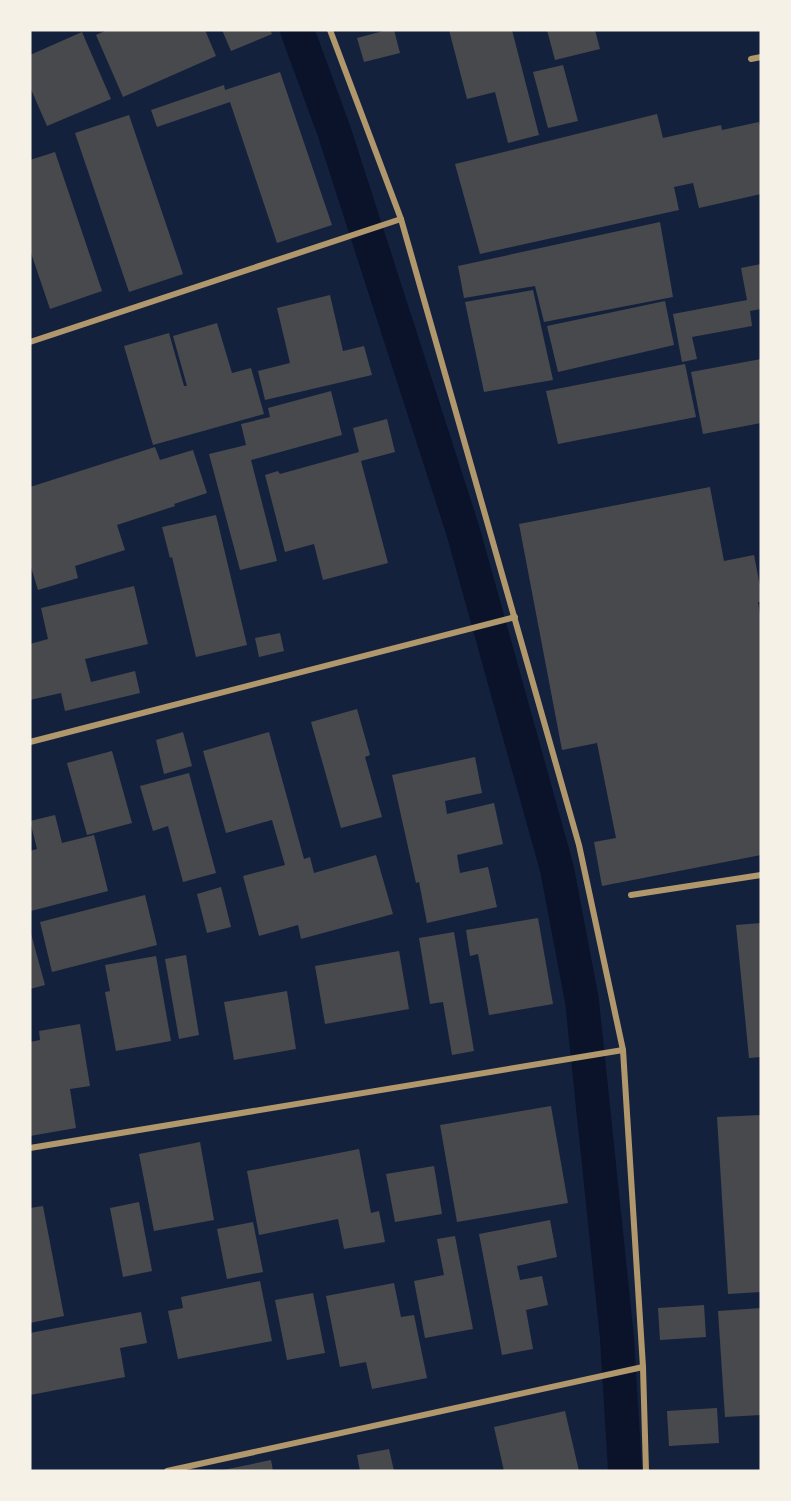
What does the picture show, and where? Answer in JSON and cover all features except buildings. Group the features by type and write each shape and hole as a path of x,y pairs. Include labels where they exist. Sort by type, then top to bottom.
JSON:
{"street":[{"path":"330,30 401,219 579,844 623,1050 643,1367 646,1471"},
{"path":"751,59 761,57"},
{"path":"30,342 401,219"},
{"path":"30,742 515,617"},
{"path":"631,895 761,875"},
{"path":"30,1148 623,1050"},
{"path":"167,1471 643,1367"}],"waterway":[{"path":"297,30 334,131 463,531 557,869 582,1001 617,1338 625,1471"}]}
